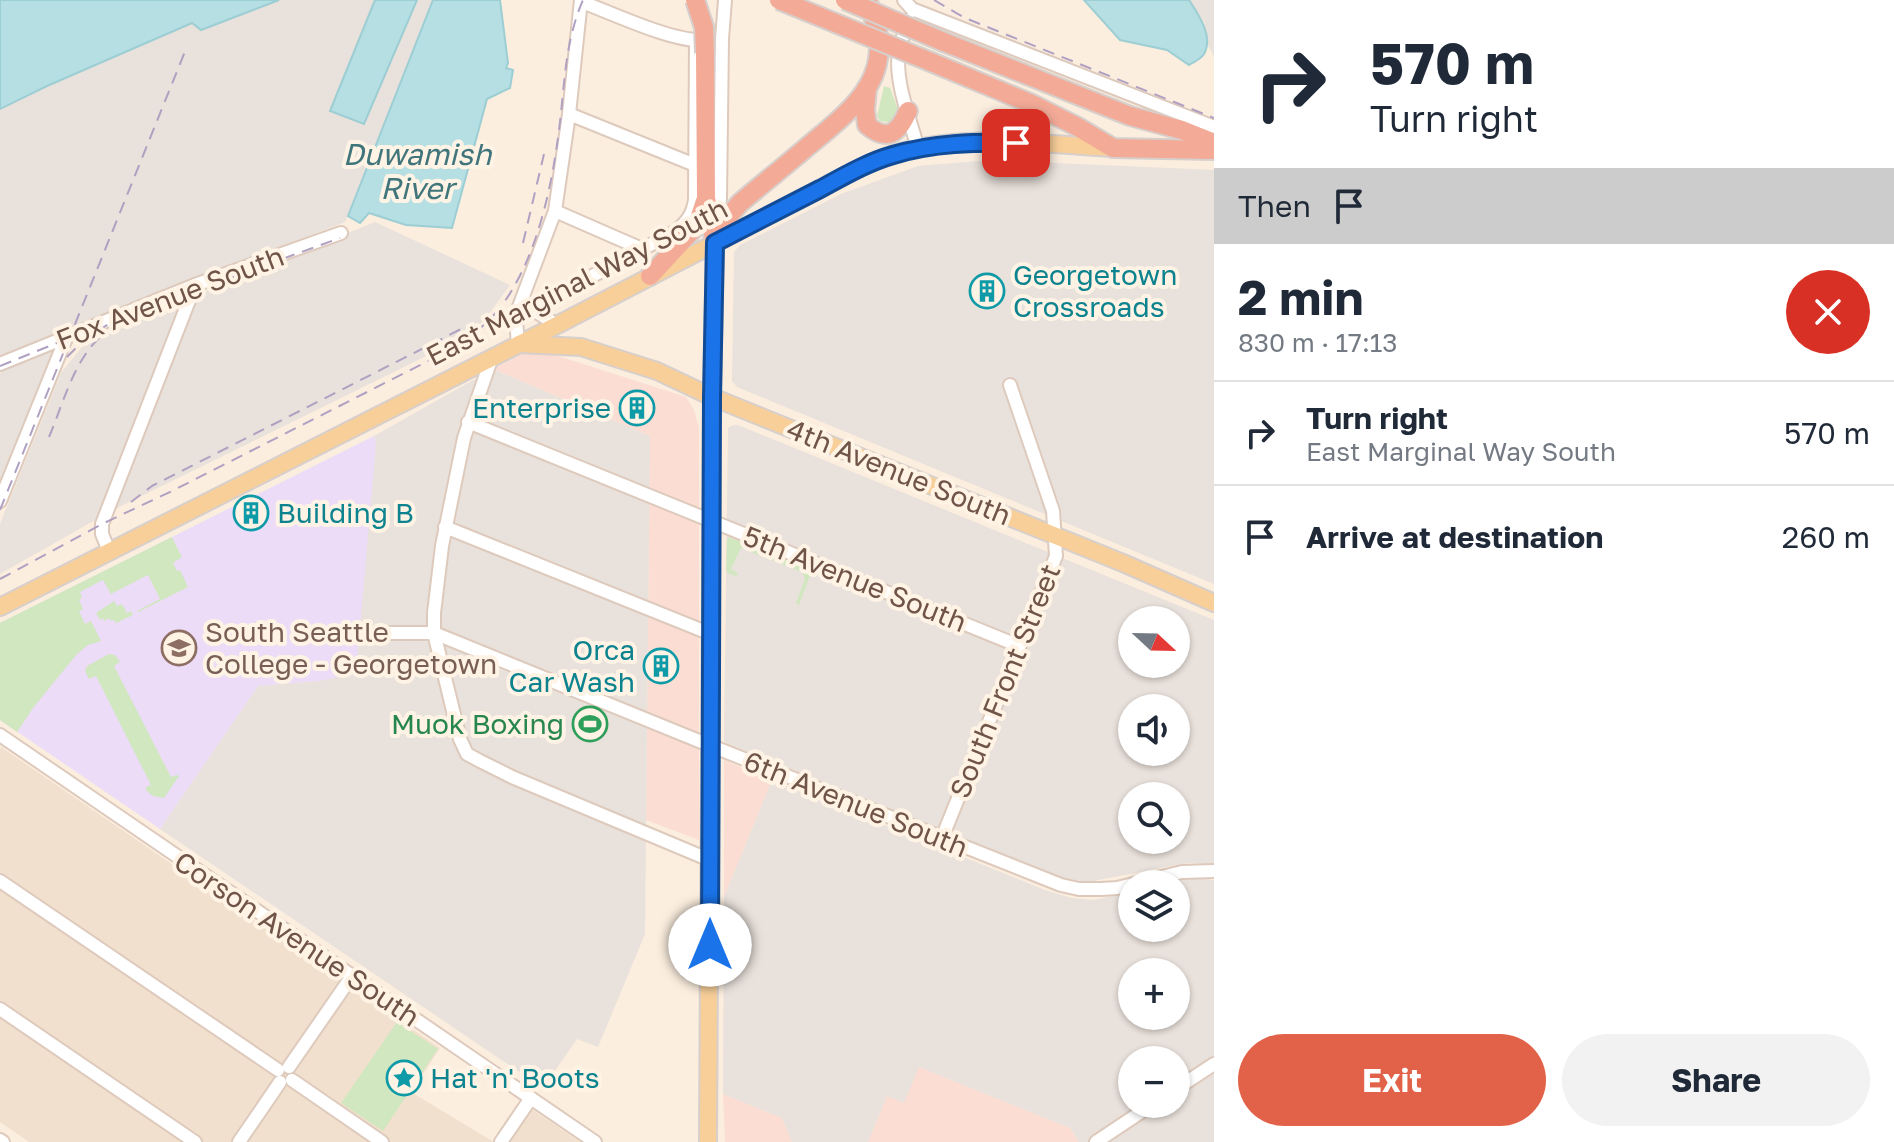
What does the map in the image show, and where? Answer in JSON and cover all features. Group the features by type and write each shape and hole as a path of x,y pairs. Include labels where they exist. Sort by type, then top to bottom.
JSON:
{"highway":[{"path":"695,0 704,27 701,47 706,198 715,243"},
{"path":"779,0 1032,104 1113,148"},
{"path":"845,0 1130,116 1182,130 1214,143"},
{"path":"715,243 728,217 740,203 839,122 859,101 874,73 880,44 867,0"},
{"path":"867,88 867,125 873,131 896,131 908,111"},
{"name":"East Marginal Way South","path":"1113,148 1214,150"},
{"path":"650,276 697,225 706,198"}],"main road":[{"name":"East Marginal Way South","path":"0,607 862,167 891,155 984,142 1113,148"},
{"path":"708,1142 715,243"},
{"name":"4th Avenue South","path":"557,325 581,347"},
{"name":"4th Avenue South","path":"518,344 581,347 657,371 712,397 1214,603"}],"street":[{"path":"715,243 720,198 725,0"},
{"path":"518,344 516,320 526,305 555,211 582,1 701,47 722,39"},
{"path":"918,149 898,65 908,4 1214,127"},
{"path":"569,114 695,165 701,47"},
{"name":"East Marginal Way South","path":"526,305 676,231 693,210 695,165"},
{"path":"555,211 642,249"},
{"name":"Fox Avenue South","path":"0,364 195,285 341,233"},
{"path":"109,551 102,534 102,524 195,285"},
{"name":"4th Avenue South","path":"526,305 557,325"},
{"path":"0,501 66,338"},
{"path":"492,357 468,422 445,527 438,579 434,633 460,739 467,754 512,777 710,860"},
{"name":"South Front Street","path":"942,838 1056,556 1055,519 1051,503 1010,385"},
{"name":"5th Avenue South","path":"468,422 1019,646"},
{"path":"445,527 711,634"},
{"name":"6th Avenue South","path":"369,633 434,633 1049,881 1079,889 1116,888 1182,872 1214,871"},
{"name":"Corson Avenue South","path":"0,735 595,1142"},
{"path":"0,881 382,1142"},
{"path":"239,1142 352,976"},
{"path":"0,1009 195,1142"},
{"path":"1190,1080 1214,1064"},
{"path":"501,1142 531,1098"},
{"path":"1096,1142 1132,1118"}],"shaded area":[{"path":"279,0 375,0 330,110 364,124 417,0 433,0 345,222 0,357 0,109 193,23 202,30"},
{"path":"1189,0 1214,0 1214,57 1208,45 1204,22"},
{"path":"990,160 1214,170 1214,584 737,387 732,381 734,252 740,245 841,194 918,166"},
{"path":"375,222 510,285 469,335 111,511 0,574 0,524 61,373 87,341"},
{"path":"55,347 0,481 0,373"},
{"path":"546,352 686,397 694,410 699,428 699,840 646,820 650,436 493,369 522,354"},
{"path":"493,369 650,436 645,934 598,1047 577,1039 543,1088 160,829 258,686 318,681 376,444 374,436"},
{"path":"738,425 1180,606 1118,606 1118,678 1190,678 1190,610 1214,620 1214,864 1187,863 1151,870 1118,870 1118,876 1088,882 1062,878 724,742 728,428"},
{"name":"South Seattle College - Georgetown","path":"374,436 376,444 356,674 258,686 160,829 0,720 0,623"},
{"path":"1,747 440,1048 411,1092 494,1142 29,1142 0,1122"},
{"path":"724,760 772,780 724,897"},
{"path":"772,780 1045,890 1071,898 1094,900 1118,895 1118,942 1190,942 1190,879 1214,880 1214,1142 1079,1142 1070,1128 919,1067 904,1103 887,1096 868,1142 792,1142 782,1118 723,1094 724,897"},
{"path":"919,1067 1070,1128 1079,1142 868,1142 887,1096"},
{"path":"723,1094 782,1118 792,1142 725,1142"},
{"path":"530,1108 580,1142 507,1142"}],"green space":[{"path":"884,86 890,88 899,112 892,123 880,121 877,116"},
{"path":"172,537 182,557 173,563 188,587 138,612 160,599 148,575 111,594 103,580 80,592 83,609 79,611 85,624 91,621 101,641 88,645 77,654 17,732 0,720 0,623"},
{"path":"729,537 812,570 799,605 796,603 805,579 802,572 741,548 731,569 738,573 736,576 726,572"},
{"path":"114,601 133,615 116,623 110,618 100,620 96,613"},
{"path":"109,654 115,655 120,662 114,666 171,777 179,776 164,798 153,796 146,790 151,785 96,676 89,679 85,671 87,666"},
{"path":"397,1022 438,1049 383,1131 341,1103"}],"water":[{"path":"0,0 279,0 201,30 192,23 0,109"},
{"name":"Duwamish River","path":"375,0 417,0 364,124 330,111"},
{"name":"Duwamish River","path":"433,0 500,0 508,63 506,68 513,70 510,88 487,99 452,228 406,225 369,213 360,223 348,216"},
{"path":"1084,0 1189,0 1206,33 1207,47 1199,59 1189,65 1167,50 1120,40"}],"railway":[{"path":"0,579 102,524 438,356 486,323 508,297 521,273 541,221 554,165 570,41 583,0"},
{"path":"934,0 965,18 1214,118"},
{"path":"0,510 186,49"},
{"path":"523,243 544,154"},
{"path":"67,357 86,338 117,319 340,238"},
{"path":"131,502 152,486 467,326"},
{"path":"0,366 74,336"},
{"path":"49,437 75,372 99,338"}],"place":[{"name":"Georgetown Crossroads","path":"987,291"},
{"name":"Enterprise","path":"637,408"},
{"name":"Building B","path":"251,513"},
{"name":"South Seattle College - Georgetown","path":"179,648"},
{"name":"Orca Car Wash","path":"661,666"},
{"name":"Muok Boxing","path":"590,724"},
{"name":"Hat 'n' Boots","path":"404,1078"}],"route":[{"path":"710,945 715,243 891,155 951,144 1016,143"}]}
